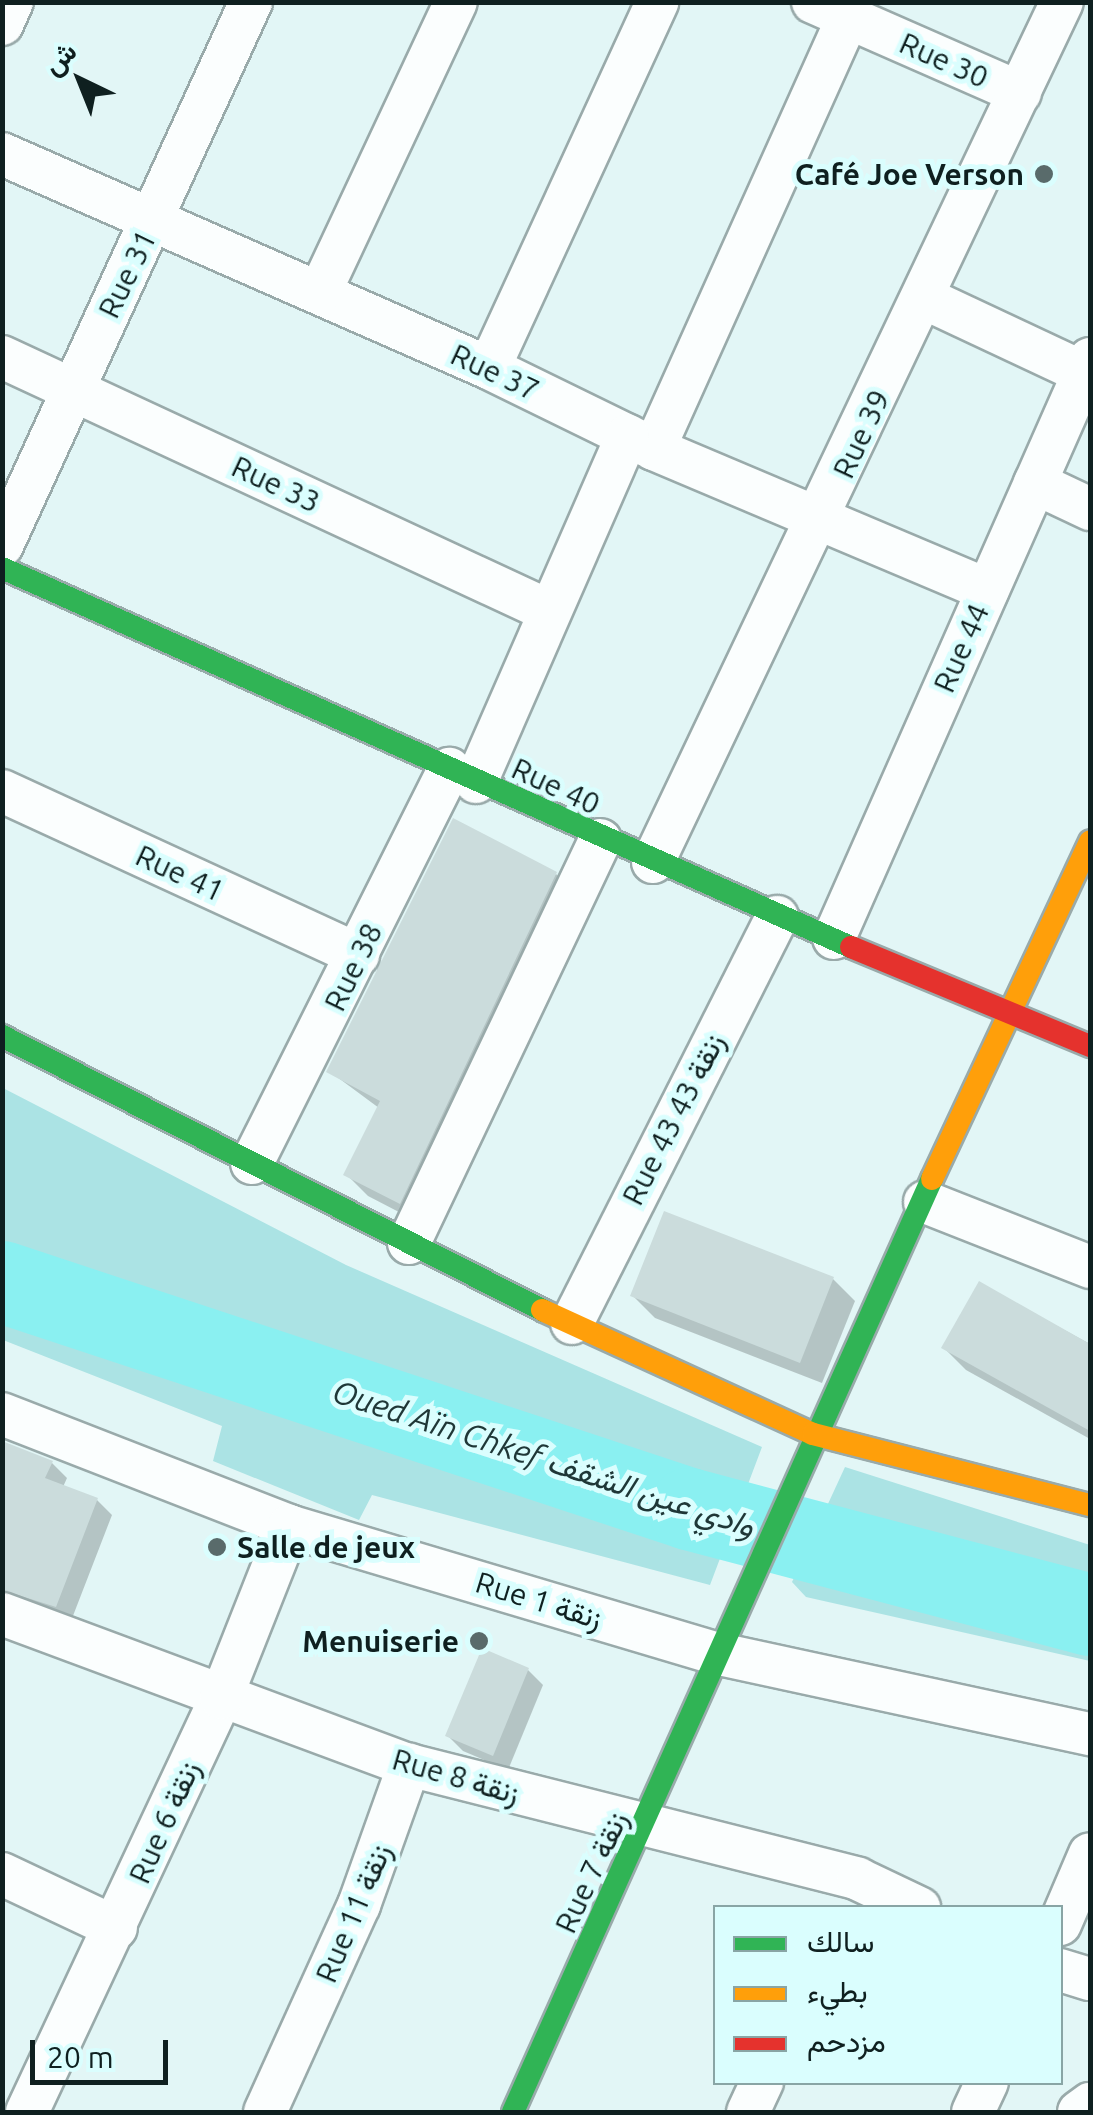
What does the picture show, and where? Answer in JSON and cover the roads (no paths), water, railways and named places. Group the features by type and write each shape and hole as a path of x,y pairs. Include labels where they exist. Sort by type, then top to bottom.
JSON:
{"street":[{"path":"2,24 12,2"},
{"name":"Rue 31","path":"2,545 251,2"},
{"path":"320,292 456,2"},
{"path":"488,368 657,2"},
{"name":"Rue 39","path":"653,862 820,520 1062,2"},
{"name":"Rue 30","path":"830,10 1020,93"},
{"name":"Rue 38","path":"252,1163 358,955 463,776 641,442 830,10"},
{"name":"Rue 37","path":"2,154 152,224 320,292 641,442 987,590"},
{"path":"924,298 1087,366"},
{"name":"Rue 33","path":"2,357 549,611"},
{"name":"Rue 44","path":"834,938 1087,366"},
{"path":"1036,483 1090,509"},
{"name":"Rue 40","path":"2,568 777,918 834,938 1090,1046"},
{"name":"Rue 41","path":"2,790 358,955"},
{"path":"410,1243 600,840"},
{"name":"Rue 7 زنقة","path":"513,2112 645,1826 764,1557 813,1434 926,1202 1090,841"},
{"name":"Rue 43 زنقة 43","path":"572,1323 777,918"},
{"path":"2,1036 572,1323 813,1434 1090,1505"},
{"path":"926,1202 1090,1267"},
{"name":"Rue 1 زنقة","path":"2,1414 289,1526 719,1654 1090,1734"},
{"name":"Rue 6 زنقة","path":"24,2108 116,1928 220,1698 289,1526"},
{"name":"Rue 8 زنقة","path":"2,1614 409,1765 645,1826 851,1893 905,1905"},
{"name":"Rue 11 زنقة","path":"265,2112 359,1905 409,1765"},
{"path":"1063,1917 1090,1854"},
{"path":"2,1874 116,1928"},
{"path":"1063,1971 1090,1980"},
{"path":"748,2112 761,2085"},
{"path":"974,2112 986,2085"},
{"path":"1078,2112 1090,2104"}],"waterway":[{"name":"Oued Aïn Chkef وادي عين الشقف","path":"2,1282 689,1509 1090,1615"}],"place":[{"name":"Café Joe Verson","path":"1044,174"},
{"name":"Salle de jeux","path":"217,1547"},
{"name":"Menuiserie","path":"479,1641"}]}
